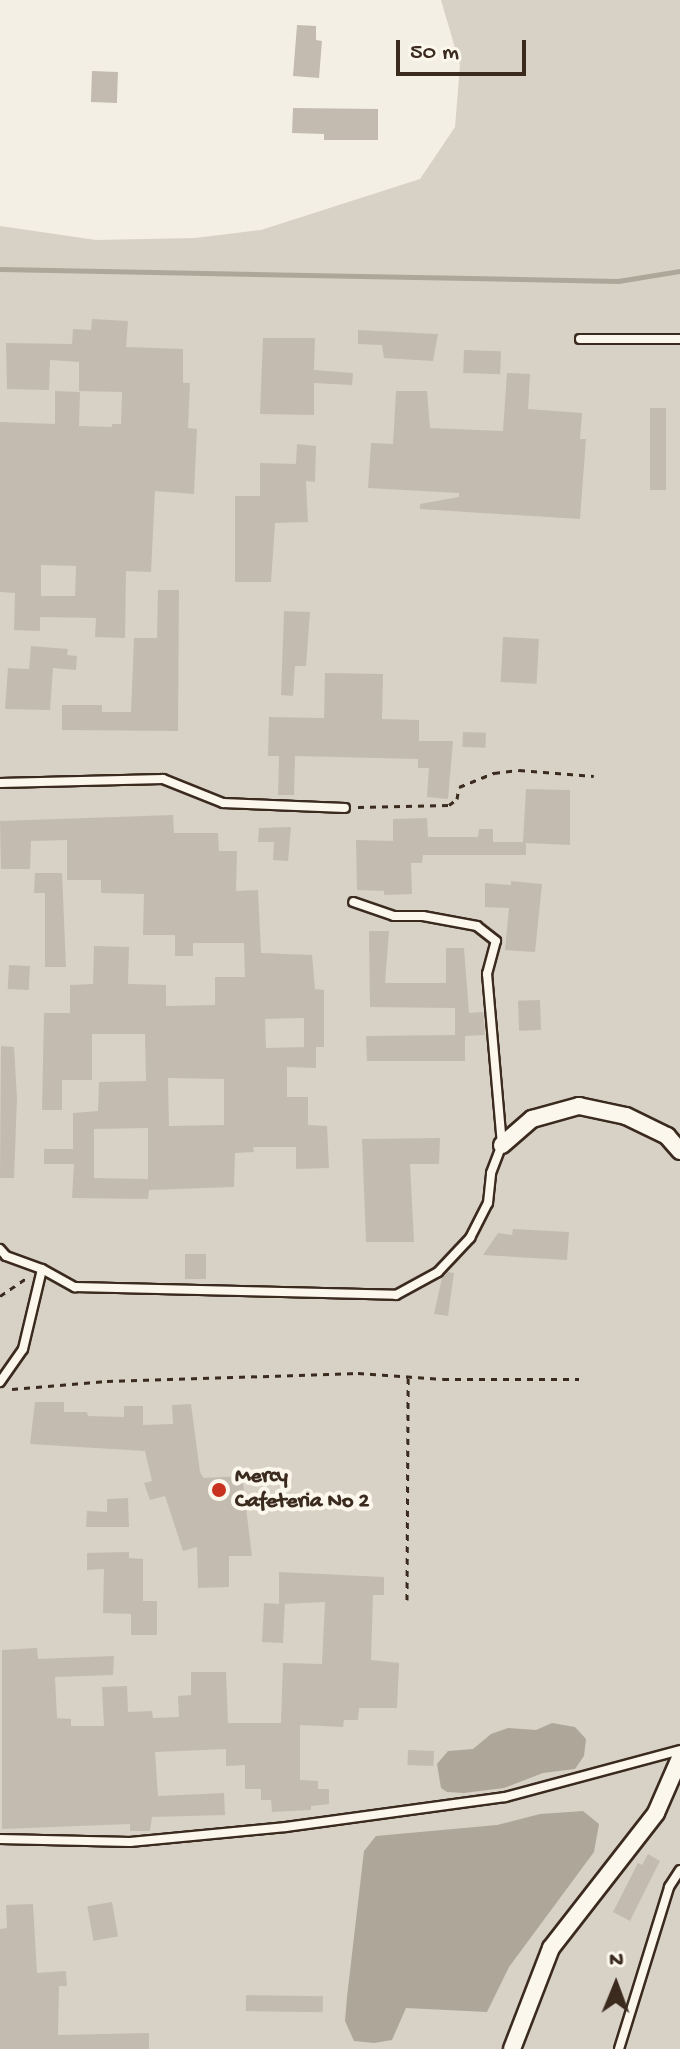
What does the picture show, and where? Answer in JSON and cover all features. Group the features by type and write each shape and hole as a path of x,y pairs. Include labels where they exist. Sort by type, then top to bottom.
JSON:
{"street":[{"path":"502,1145 532,1119 579,1106 626,1116 667,1136 680,1151"},
{"path":"512,2049 551,1948 656,1813 680,1758"}],"lane":[{"path":"580,339 680,339"},
{"path":"0,783 163,779 223,803 345,808"},
{"path":"0,1249 6,1256 42,1269 75,1287 396,1295 438,1272 470,1238 488,1203 491,1173 502,1145 487,974 496,941 477,926 423,916 394,916 353,902"},
{"path":"0,1382 23,1349 42,1269"},
{"path":"0,1839 130,1842 302,1825 505,1797 680,1750"},
{"path":"619,2049 669,1887 680,1870"}],"path":[{"path":"345,808 449,805 457,799 459,787 494,773 519,770 594,776"},
{"path":"0,1296 42,1269"},
{"path":"0,1392 21,1386 245,1375 358,1373 579,1379"},
{"path":"407,1600 408,1376"}],"shaded area":[{"path":"441,0 680,0 680,2049 0,2049 0,226 96,240 195,238 261,230 420,179 455,127 460,65"},
{"path":"552,1723 575,1727 586,1739 584,1756 575,1769 543,1773 504,1788 464,1793 447,1792 441,1788 437,1764 448,1751 473,1749 491,1734 508,1728 536,1730"},
{"path":"583,1811 599,1824 594,1852 509,1967 487,2012 406,2008 392,2040 374,2043 354,2041 345,2021 347,1997 364,1851 376,1836 497,1825 540,1814"}],"building":[{"path":"297,25 316,26 316,40 322,41 319,78 293,76"},
{"path":"92,71 118,72 117,103 91,102"},
{"path":"293,108 378,109 378,140 324,140 324,134 292,133"},
{"path":"92,319 128,321 126,347 183,349 183,383 190,383 188,428 197,429 194,494 155,491 151,572 126,571 125,638 95,637 96,618 40,617 40,631 14,630 15,593 0,592 0,422 55,424 55,391 80,392 79,426 112,427 112,424 121,424 122,392 79,391 79,362 50,360 49,390 7,389 6,343 72,344 73,329 91,330","holes":["41,565 76,566 75,596 41,596"]},
{"path":"358,330 438,334 433,361 384,358 382,345 358,344"},
{"path":"263,338 315,338 314,370 353,373 352,385 314,383 314,415 260,414"},
{"path":"464,350 501,351 500,374 463,373"},
{"path":"507,373 530,374 528,409 582,413 580,439 586,439 580,519 420,509 420,504 459,497 459,493 368,488 371,443 393,444 396,391 427,391 430,428 503,431"},
{"path":"650,408 666,408 666,490 650,490"},
{"path":"297,444 316,446 315,482 306,481 308,522 275,523 271,582 235,582 235,496 260,496 260,463 296,464"},
{"path":"158,590 179,590 178,731 62,730 62,705 102,705 102,712 131,712 134,638 157,638"},
{"path":"284,611 310,612 306,666 295,666 293,696 281,695"},
{"path":"503,637 539,639 537,684 501,682"},
{"path":"31,646 68,649 67,655 77,656 76,670 53,668 50,710 5,709 8,668 29,669"},
{"path":"325,673 383,674 382,719 419,720 419,741 453,741 448,799 427,797 429,768 418,768 418,759 295,756 294,795 278,795 279,756 268,756 269,717 324,718"},
{"path":"463,732 486,733 485,748 462,747"},
{"path":"526,789 570,790 570,845 526,843 526,855 423,855 422,863 411,863 412,894 384,895 384,891 357,890 356,840 393,841 393,819 427,818 428,837 478,837 479,829 493,829 493,842 523,842"},
{"path":"173,815 174,833 218,833 219,851 237,851 236,891 258,890 261,953 312,955 315,989 324,990 324,1047 316,1047 316,1068 287,1067 287,1097 308,1097 308,1125 327,1126 329,1168 296,1169 296,1147 253,1147 254,1152 235,1153 234,1187 149,1190 148,1199 72,1198 74,1164 44,1164 44,1149 73,1149 73,1113 98,1111 99,1082 146,1081 145,1034 92,1034 92,1080 62,1080 62,1110 42,1110 44,1013 70,1013 70,985 93,984 94,946 129,947 128,984 166,985 166,1006 215,1005 215,977 245,977 244,943 193,943 193,956 175,956 175,935 143,935 144,894 101,893 101,880 67,880 67,840 31,841 30,869 1,869 0,821","holes":["304,1018 304,1047 266,1048 265,1019","168,1078 224,1079 224,1125 169,1126","148,1128 148,1179 94,1178 94,1129"]},
{"path":"291,827 288,861 273,860 274,842 258,842 259,828"},
{"path":"35,873 62,873 66,967 45,967 45,893 34,893"},
{"path":"511,881 542,884 535,952 505,950 509,908 485,907 485,883 511,885"},
{"path":"369,931 389,931 385,983 446,983 446,948 464,948 469,1013 483,1012 485,1035 465,1036 465,1061 367,1061 366,1036 455,1035 455,1008 370,1007"},
{"path":"9,965 30,966 29,990 8,989"},
{"path":"540,1000 541,1030 519,1031 518,1001"},
{"path":"1,1046 14,1047 17,1098 14,1178 0,1178"},
{"path":"440,1138 439,1164 410,1164 414,1242 366,1242 362,1139"},
{"path":"513,1229 569,1232 567,1260 483,1255 498,1233 512,1235"},
{"path":"185,1254 206,1254 206,1279 185,1279"},
{"path":"448,1272 454,1273 448,1316 434,1314 442,1278"},
{"path":"35,1402 64,1402 64,1412 87,1412 88,1416 124,1417 124,1406 143,1406 143,1425 173,1424 172,1405 191,1404 200,1472 204,1478 242,1476 252,1556 229,1556 229,1587 198,1588 197,1547 183,1551 165,1496 150,1500 144,1483 152,1481 145,1451 30,1444"},
{"path":"128,1498 129,1527 86,1527 87,1511 107,1512 107,1499"},
{"path":"129,1552 129,1558 143,1559 143,1601 157,1601 157,1635 131,1635 131,1614 103,1613 104,1569 87,1570 87,1553"},
{"path":"279,1572 384,1577 384,1595 373,1595 371,1660 399,1663 397,1708 359,1708 358,1720 344,1720 343,1727 300,1725 300,1780 318,1781 318,1789 329,1789 329,1804 311,1806 311,1810 272,1812 271,1800 261,1800 261,1789 245,1789 245,1765 226,1766 226,1749 155,1752 158,1796 224,1793 225,1815 152,1817 150,1831 130,1831 130,1824 2,1829 2,1650 37,1648 38,1659 114,1656 113,1675 55,1677 57,1718 71,1719 71,1726 104,1726 102,1687 127,1686 128,1712 152,1711 153,1718 179,1717 178,1696 191,1695 191,1672 226,1672 228,1723 281,1723 283,1663 322,1664 325,1602 282,1604 285,1604 283,1643 262,1642 264,1603 279,1604"},
{"path":"408,1750 434,1751 433,1766 407,1765"},
{"path":"648,1854 660,1861 630,1921 613,1912 638,1863 642,1865"},
{"path":"112,1902 118,1936 93,1941 87,1906"},
{"path":"33,1904 37,1973 66,1971 67,1986 59,1986 58,2035 149,2033 149,2049 0,2049 0,1929 7,1928 6,1905"},
{"path":"246,1995 323,1996 323,2012 246,2011"}],"waterway":[{"path":"0,269 618,281 680,271"}],"place":[{"name":"Mercy Cafeteria No 2","path":"219,1490"}]}
